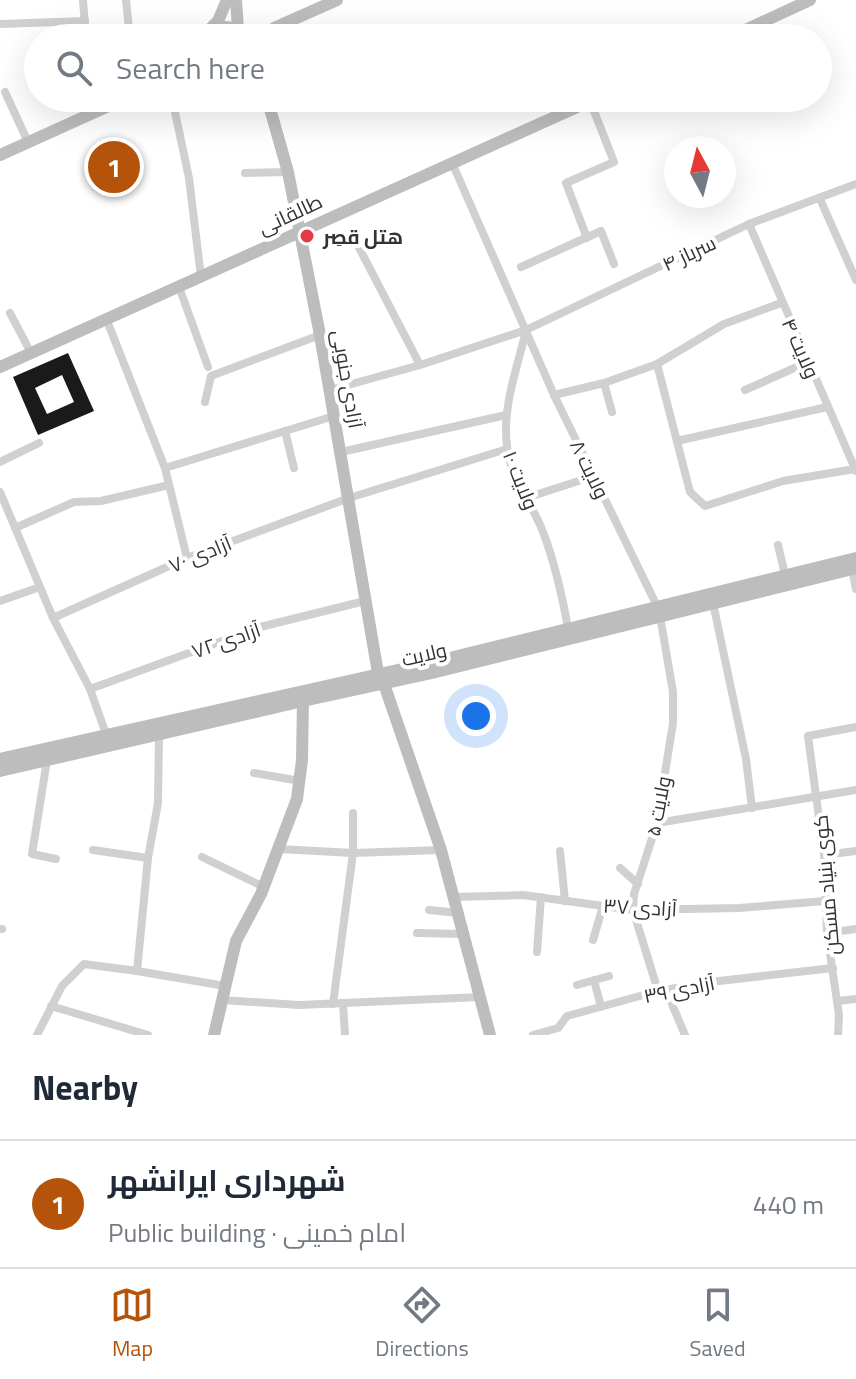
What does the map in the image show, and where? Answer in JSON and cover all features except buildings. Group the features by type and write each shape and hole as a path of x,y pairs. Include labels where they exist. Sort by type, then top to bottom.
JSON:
{"main road":[{"path":"215,24 227,0"},
{"path":"236,0 240,24"},
{"path":"283,24 337,0"},
{"path":"758,24 810,0"},
{"path":"0,155 80,112"},
{"name":"طالقانی","path":"0,367 568,112"},
{"name":"آزادی جنوبی","path":"272,113 288,172 320,335 381,679 441,850 490,1035"},
{"name":"ولایت","path":"0,759 106,734 381,679 658,611 785,575 855,565"},
{"name":"ولایت","path":"0,771 303,701 568,628 713,603 855,565"},
{"path":"214,1035 236,941 264,887 297,799 303,701"}],"street":[{"path":"83,0 85,24"},
{"path":"126,0 129,24"},
{"path":"0,24 85,21"},
{"path":"5,92 28,142"},
{"path":"175,112 189,178 201,277"},
{"path":"587,238 566,183 614,162 598,112"},
{"name":"ولایت ۸","path":"453,165 554,395 658,611"},
{"path":"245,173 288,172"},
{"name":"سرباز ۴","path":"330,390 420,365 526,330 749,224 856,184"},
{"path":"820,199 856,280"},
{"name":"ولایت ۴","path":"749,224 856,470"},
{"path":"521,267 601,231 614,264"},
{"path":"354,238 420,365"},
{"path":"179,287 208,367"},
{"path":"554,395 604,383 657,364 724,324 781,303"},
{"path":"10,313 31,353"},
{"path":"106,318 165,468 187,558"},
{"name":"ولایت ۱۰","path":"526,330 506,415 507,449 526,498 543,529 558,578 568,628"},
{"path":"205,402 211,376 320,335"},
{"path":"745,390 808,362"},
{"path":"657,364 690,492 705,506 783,481 856,470"},
{"path":"604,383 612,412"},
{"path":"677,441 827,407"},
{"path":"341,452 506,415"},
{"path":"165,468 334,416"},
{"path":"285,431 294,468"},
{"path":"0,462 39,443"},
{"name":"آزادی ۷۰","path":"53,618 187,558 349,498 507,449"},
{"path":"526,498 594,476"},
{"path":"15,528 74,502 101,501 169,485"},
{"path":"0,492 3,508 15,528 53,618 90,689 106,734"},
{"path":"778,545 785,575"},
{"path":"855,565 856,589"},
{"path":"0,601 40,587"},
{"name":"آزادی ۷۲","path":"90,689 260,627 365,601"},
{"path":"713,603 746,759 752,808"},
{"name":"ولایت ۵","path":"658,611 673,692 673,723 657,823 633,910 662,990 685,1035"},
{"name":"کوی بنیاد مسکن","path":"838,1035 837,1001 827,933 824,855 808,736 856,727"},
{"path":"137,971 148,858 158,803 159,734"},
{"path":"47,760 32,854 56,859"},
{"path":"254,773 300,781"},
{"path":"657,823 856,790"},
{"path":"333,1004 353,853 353,813"},
{"path":"279,849 353,853 441,850"},
{"path":"93,850 148,858"},
{"path":"560,851 565,901"},
{"path":"824,855 856,851"},
{"path":"202,857 264,887"},
{"path":"620,868 638,884"},
{"name":"آزادی ۳۷","path":"455,897 523,895 633,910 739,908 825,901"},
{"path":"537,952 541,897"},
{"path":"593,940 603,906"},
{"path":"429,910 459,913"},
{"path":"827,933 856,929"},
{"path":"417,933 464,934"},
{"path":"37,1035 62,986 84,964 225,986"},
{"name":"آزادی ۳۹","path":"533,1035 558,1028 567,1016 662,990 833,968"},
{"path":"577,985 609,976"},
{"path":"594,980 601,1007"},
{"path":"222,1000 333,1004 480,997"},
{"path":"837,1001 856,999"},
{"path":"343,1003 345,1035"},
{"path":"51,1006 120,1032 148,1035"}],"place":[{"name":"شهرداری ایرانشهر","path":"114,167"},
{"name":"هتل قصِر","path":"307,236"}]}
